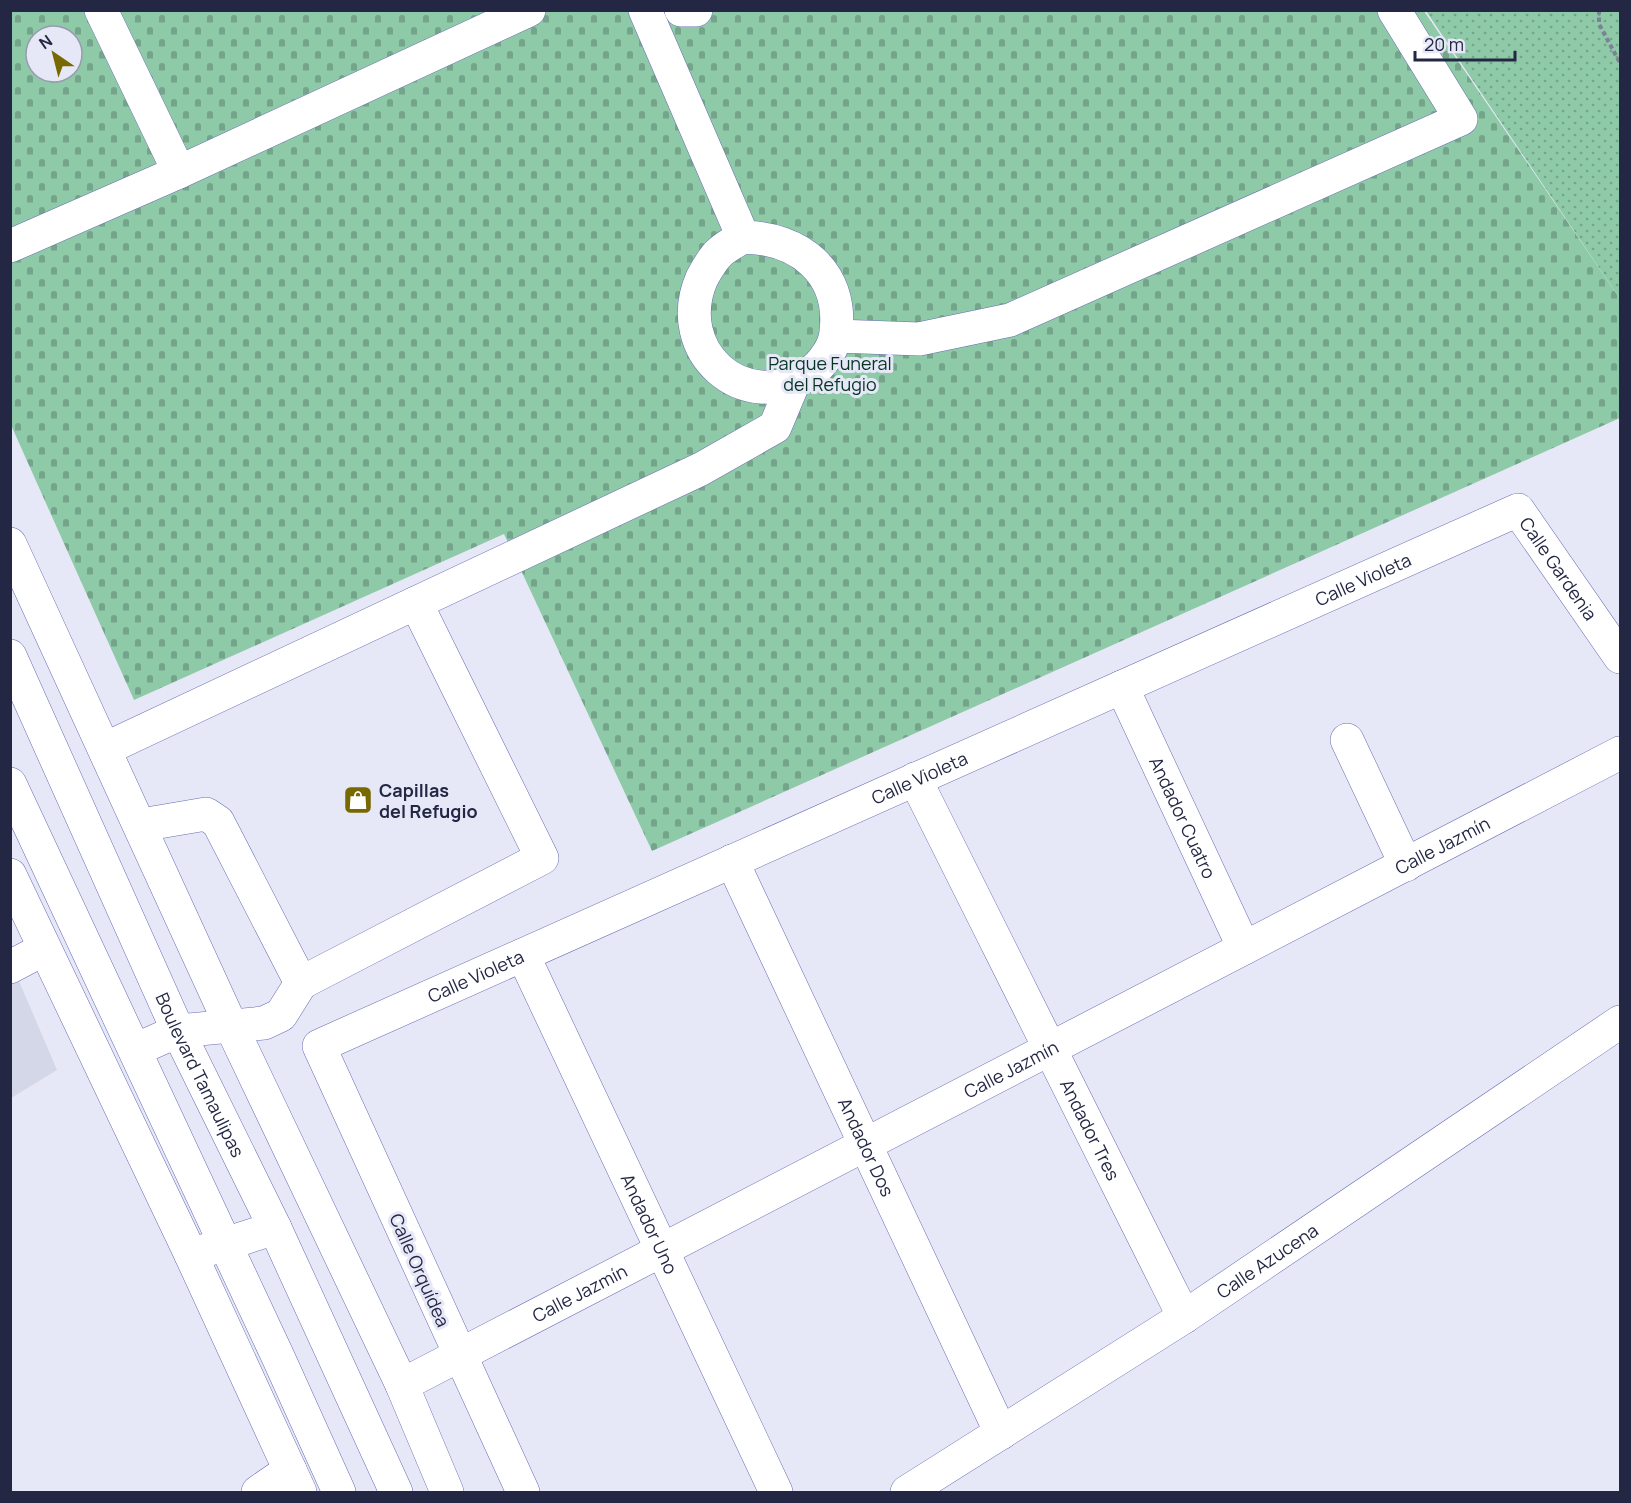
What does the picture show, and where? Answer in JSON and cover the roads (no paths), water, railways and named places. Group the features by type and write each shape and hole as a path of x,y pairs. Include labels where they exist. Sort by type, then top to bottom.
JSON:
{"street":[{"path":"101,10 178,172"},
{"path":"10,246 178,172 529,10"},
{"path":"645,10 743,237"},
{"path":"681,10 696,10"},
{"path":"836,336 919,339 1010,320 1461,119 1394,10"},
{"path":"743,237 768,237 807,255 824,276 838,306 836,336 820,366 793,384 764,389 729,377 706,357 694,328 694,296 708,266 720,251 743,237"},
{"path":"105,750 701,469 775,427 793,384"},
{"name":"Calle Gardenia","path":"1518,510 1620,657"},
{"name":"Calle Violeta","path":"319,1046 1518,510"},
{"path":"10,544 141,825 232,1028 402,1385 447,1492"},
{"path":"135,1050 178,1031 232,1028 264,1023 281,1015 301,983 542,858 416,603"},
{"name":"Boulevard Tamaulipas","path":"10,656 178,1031 275,1228 396,1492"},
{"name":"Andador Cuatro","path":"1122,687 1244,948"},
{"path":"1347,740 1406,865"},
{"name":"Calle Jazmín","path":"402,1385 1620,753"},
{"name":"Andador Tres","path":"915,779 1184,1317"},
{"path":"10,784 226,1244 339,1492"},
{"path":"141,825 206,814 218,822 301,983"},
{"name":"Andador Dos","path":"732,861 863,1146 1001,1433"},
{"path":"10,875 295,1481 258,1492"},
{"path":"10,967 44,950"},
{"name":"Andador Uno","path":"523,955 776,1492"},
{"name":"Calle Azucena","path":"907,1492 1184,1317 1620,1022"},
{"name":"Calle Orquídea","path":"319,1046 523,1492"},
{"path":"191,1256 275,1228"}],"place":[{"name":"Capillas del Refugio","path":"358,800"}],"park label":[{"name":"Parque Funeral del Refugio","path":"830,373"}]}
